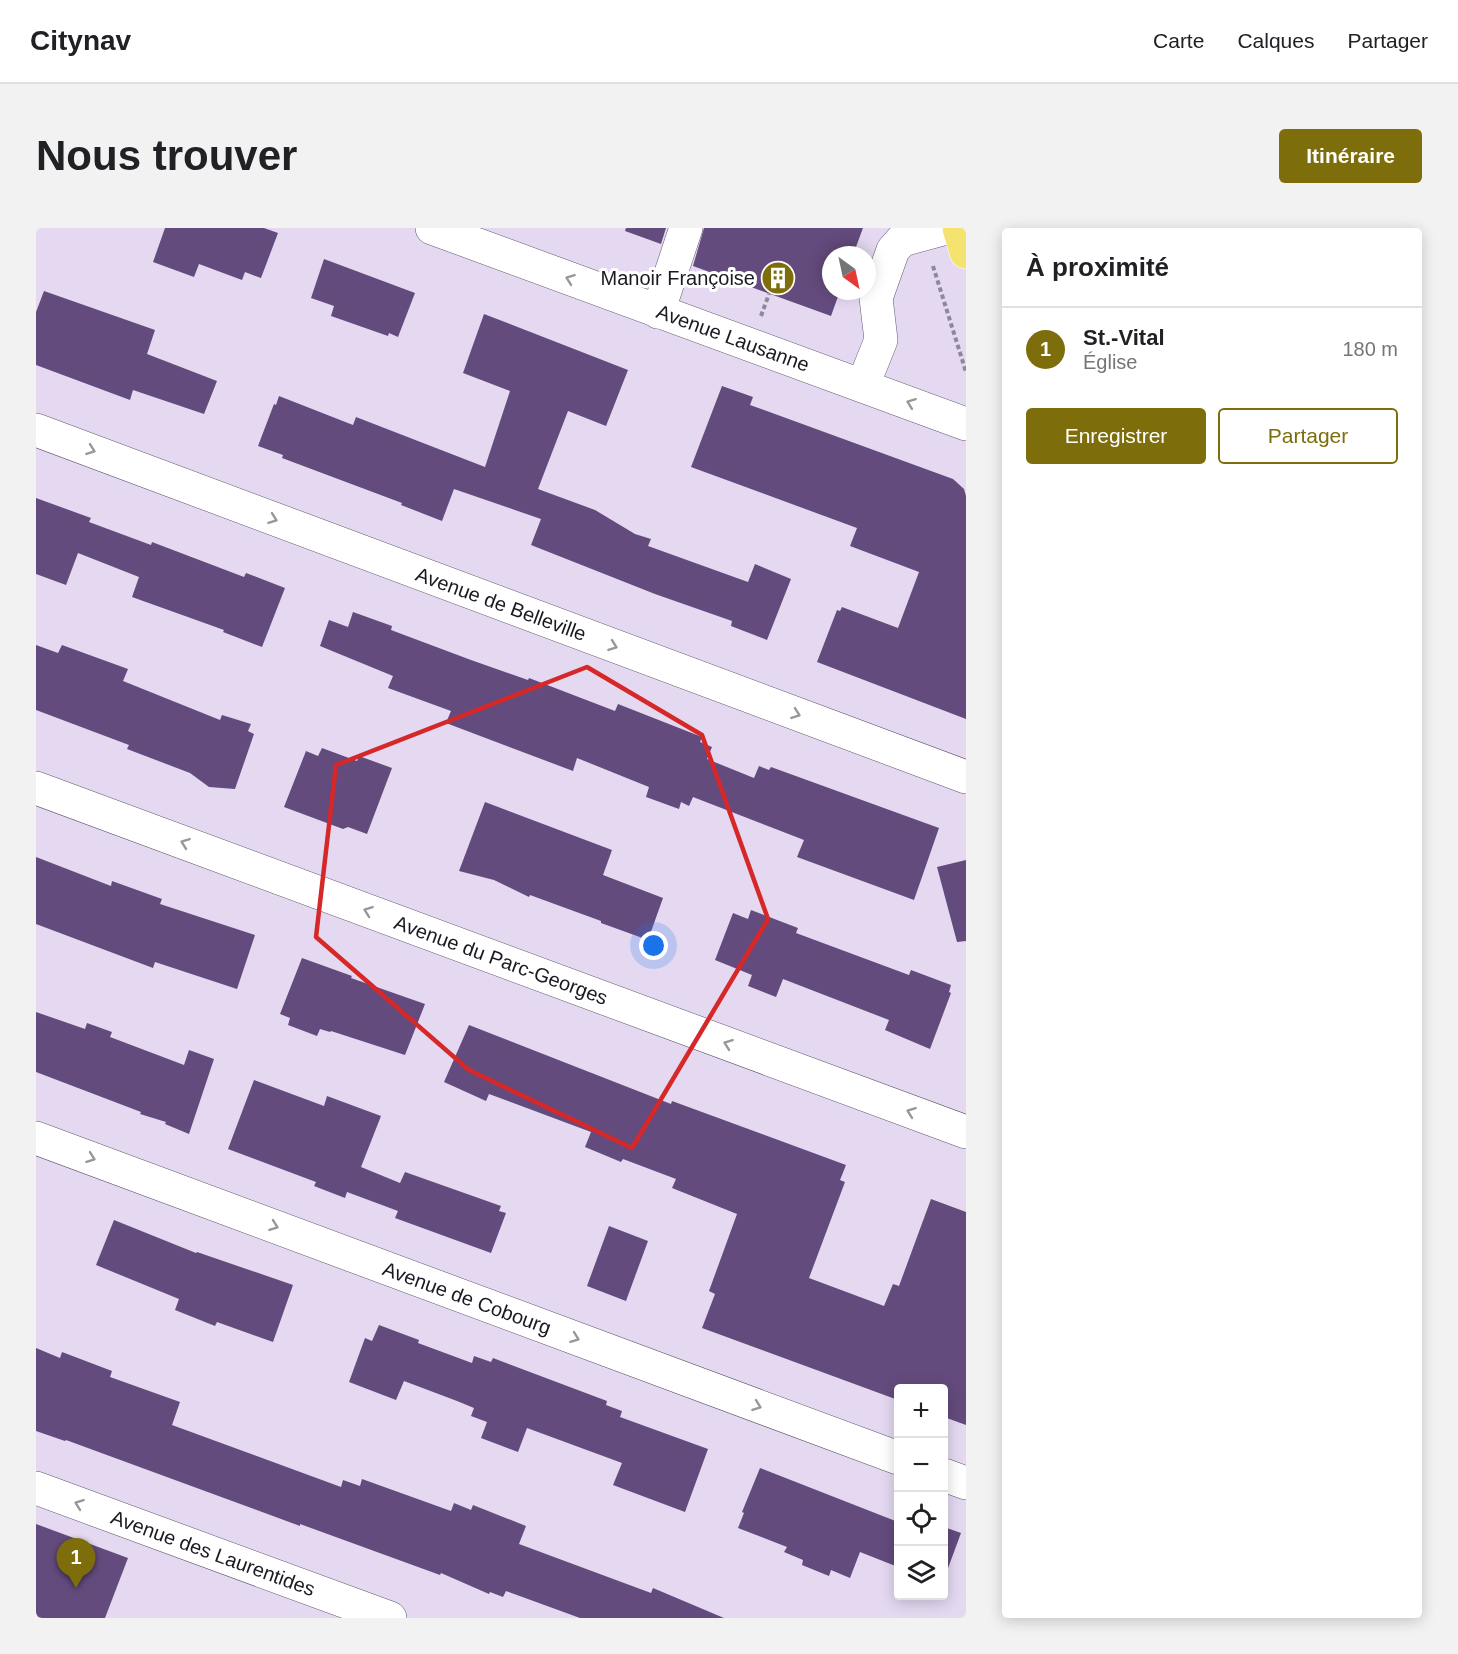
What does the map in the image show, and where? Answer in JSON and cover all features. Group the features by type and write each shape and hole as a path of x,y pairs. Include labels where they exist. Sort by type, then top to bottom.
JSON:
{"main road":[{"path":"959,228 966,252"}],"street":[{"name":"Avenue Lausanne","path":"432,228 966,424"},
{"path":"658,312 686,228"},
{"path":"863,385 881,340 876,298 893,250 903,240 946,228"},
{"name":"Avenue de Belleville","path":"36,430 966,777"},
{"name":"Avenue du Parc-Georges","path":"36,788 966,1132"},
{"name":"Avenue de Cobourg","path":"36,1138 894,1457"},
{"path":"948,1476 966,1483"},
{"name":"Avenue des Laurentides","path":"36,1488 328,1608 390,1618"}],"path":[{"path":"931,260 966,372"},
{"path":"760,319 769,294"}],"highlighted area":[{"path":"587,667 702,735 768,919 632,1148 469,1070 316,937 336,765"}],"building":[{"path":"165,228 264,228 278,233 261,278 245,272 242,280 199,264 194,277 153,262"},
{"path":"626,228 666,228 661,244 625,231"},
{"name":"Manoir Françoise","path":"704,228 863,228 856,246 822,246 822,300 837,300 831,316 693,266"},
{"path":"324,259 415,293 398,337 389,333 388,336 331,316 334,306 311,298"},
{"path":"44,291 155,330 147,354 217,381 204,414 133,390 130,400 36,365 36,312"},
{"path":"484,314 628,370 606,426 568,411 538,489 595,510 635,534 651,539 648,546 748,582 755,564 791,579 767,640 731,626 732,621 655,594 531,545 541,519 454,489 442,521 401,505 402,503 282,458 283,455 258,446 279,396 353,425 356,417 485,467 510,391 463,373"},
{"path":"722,386 753,397 750,405 953,479 964,489 966,496 966,719 817,662 837,610 840,611 842,607 898,628 919,572 850,546 857,528 691,467"},
{"path":"36,498 91,518 89,522 151,545 152,542 244,577 246,573 285,588 262,647 223,632 224,630 132,597 139,577 78,553 66,585 36,574"},
{"path":"353,612 392,626 391,630 471,660 528,680 529,678 615,711 618,704 702,737 700,742 712,747 707,759 754,778 759,766 769,770 771,767 939,828 914,900 797,857 804,840 693,797 689,806 681,802 679,809 646,797 649,787 577,758 573,771 446,723 451,711 388,688 393,676 320,646 329,620 348,627"},
{"path":"36,645 58,653 62,645 128,669 123,681 220,720 222,715 251,724 248,731 254,734 235,789 209,787 190,773 127,749 129,745 36,710"},
{"path":"322,748 357,761 359,756 392,768 367,834 348,827 343,829 284,807 306,751 318,756"},
{"path":"485,802 612,850 603,875 663,898 648,940 530,895 529,897 494,880 459,871"},
{"path":"36,857 111,886 112,881 162,899 160,904 255,935 237,989 155,962 153,968 36,924"},
{"path":"966,860 966,941 957,942 937,867"},
{"path":"751,910 798,928 796,933 909,975 911,970 951,985 949,992 951,993 930,1049 885,1030 889,1020 783,979 776,997 748,986 752,975 715,960 733,913 748,919"},
{"path":"302,958 425,1004 405,1055 331,1031 320,1029 317,1036 288,1025 290,1018 280,1014"},
{"path":"36,1012 85,1029 87,1023 112,1032 110,1037 184,1065 189,1050 214,1059 189,1134 165,1124 166,1122 140,1114 141,1112 36,1072"},
{"path":"469,1025 671,1104 672,1101 846,1165 840,1180 845,1182 809,1278 884,1306 893,1284 899,1286 931,1199 966,1212 966,1425 948,1418 948,1384 894,1384 894,1399 702,1328 715,1294 709,1291 737,1214 672,1188 676,1179 623,1159 621,1162 585,1147 591,1132 489,1094 486,1101 444,1082"},
{"path":"254,1080 324,1106 327,1096 381,1116 361,1167 400,1183 405,1172 501,1206 499,1211 506,1213 491,1253 395,1218 398,1211 347,1192 345,1198 314,1186 316,1182 228,1149"},
{"path":"114,1220 196,1253 293,1285 273,1342 217,1322 215,1326 175,1310 179,1299 96,1265"},
{"path":"609,1226 648,1241 626,1301 587,1286"},
{"path":"379,1325 419,1340 418,1343 472,1363 474,1356 491,1362 493,1358 607,1401 606,1405 622,1411 620,1417 708,1449 685,1512 613,1485 622,1463 527,1428 518,1452 481,1438 487,1422 471,1416 474,1408 404,1381 396,1400 349,1382 365,1338 372,1341"},
{"path":"36,1348 60,1358 62,1352 112,1371 110,1377 180,1402 172,1425 341,1487 343,1480 360,1486 362,1479 451,1511 454,1503 471,1510 473,1505 526,1526 519,1544 651,1593 653,1588 724,1618 580,1618 506,1591 503,1597 490,1592 489,1594 441,1573 440,1575 300,1524 300,1526 36,1431"},
{"path":"760,1468 894,1520 894,1565 860,1552 850,1578 831,1570 829,1576 802,1565 803,1560 784,1552 787,1547 738,1528 744,1513 742,1512"},
{"path":"36,1524 128,1558 105,1618 36,1618"},
{"path":"948,1528 961,1533 948,1568"}],"place":[{"name":"Manoir Françoise","path":"778,278"},
{"name":"St.-Vital","path":"76,1588"}]}
